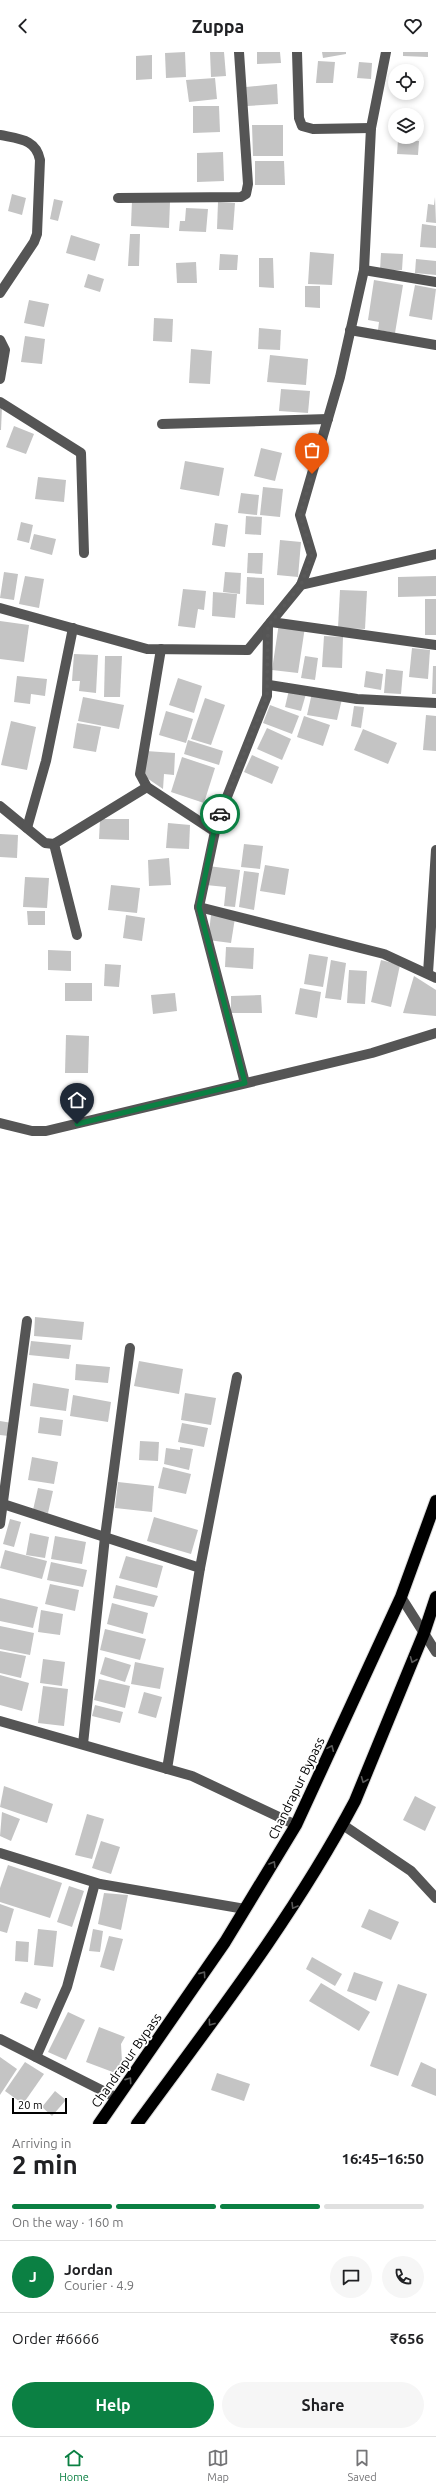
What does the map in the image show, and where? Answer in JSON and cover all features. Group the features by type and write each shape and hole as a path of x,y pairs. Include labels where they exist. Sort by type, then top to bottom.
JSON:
{"highway":[{"name":"Chandrapur Bypass","path":"99,2124 225,1942 296,1825 401,1597 436,1501"},
{"path":"137,2124 283,1925 343,1825 355,1801 424,1633 436,1597"}],"street":[{"path":"118,198 241,197 246,194 248,184 238,52"},
{"path":"297,52 299,118 302,126 313,129 371,128"},
{"path":"0,608 148,649 248,650 301,585 312,555 300,515 328,419 364,270 371,128 386,52"},
{"path":"0,134 33,144 38,151 40,160 37,234 34,242 0,293"},
{"path":"364,270 436,282"},
{"path":"350,330 436,345"},
{"path":"0,340 5,350 0,378"},
{"path":"0,402 81,453 84,553"},
{"path":"162,424 328,419"},
{"path":"301,585 436,554"},
{"path":"270,624 436,646"},
{"path":"245,1083 199,907 214,831 264,706 269,685 270,624"},
{"path":"27,828 47,755 73,628"},
{"path":"161,649 140,774 147,787 214,831"},
{"path":"269,685 357,699 436,703"},
{"path":"0,806 45,842 54,844 147,787"},
{"path":"54,844 77,935"},
{"path":"199,907 384,954 432,976 436,850"},
{"path":"0,1123 39,1132 372,1053 436,1033"},
{"path":"0,1524 28,1321"},
{"path":"83,1744 105,1537 130,1348"},
{"path":"168,1769 200,1568 237,1377"},
{"path":"2,1503 200,1568"},
{"path":"401,1597 436,1652"},
{"path":"0,1721 192,1776 296,1825"},
{"path":"343,1825 411,1871 436,1898"},
{"path":"0,1853 95,1883 246,1909"},
{"path":"36,2057 67,1987 95,1883"},
{"path":"424,1884 436,1884"},
{"path":"0,2039 117,2098"}],"building":[{"path":"185,52 186,77 166,78 165,53"},
{"path":"210,52 224,52 226,76 211,77"},
{"path":"257,52 280,52 281,63 257,64"},
{"path":"322,52 346,52 346,54 323,58"},
{"path":"403,52 428,52 428,57 403,56"},
{"path":"152,55 152,79 136,80 136,56"},
{"path":"318,61 335,62 333,83 316,83"},
{"path":"359,62 372,63 371,79 357,78"},
{"path":"215,78 217,99 189,102 186,80"},
{"path":"277,84 278,104 247,106 246,87"},
{"path":"193,106 219,106 220,132 193,133"},
{"path":"252,125 283,125 283,156 253,156"},
{"path":"398,144 419,144 418,155 397,154"},
{"path":"223,152 224,181 197,182 197,153"},
{"path":"255,161 284,161 285,185 255,185"},
{"path":"12,194 26,198 22,215 8,211"},
{"path":"435,197 436,223 426,222 428,204 434,205"},
{"path":"54,199 63,201 58,221 50,219"},
{"path":"132,200 170,202 169,228 131,226"},
{"path":"218,202 235,203 233,230 217,229"},
{"path":"186,208 208,209 206,232 179,231 180,221 185,221"},
{"path":"422,224 436,226 436,248 420,247"},
{"path":"130,234 140,234 139,266 128,266"},
{"path":"71,235 100,244 95,261 66,253"},
{"path":"310,252 334,254 332,285 308,284"},
{"path":"381,253 403,254 402,270 380,270"},
{"path":"220,254 238,255 237,270 219,270"},
{"path":"259,258 273,258 274,288 259,287"},
{"path":"416,259 436,261 436,275 415,273"},
{"path":"196,262 197,283 177,283 176,263"},
{"path":"88,274 104,279 100,292 84,287"},
{"path":"374,280 403,285 395,333 378,330 379,322 368,320"},
{"path":"415,285 436,289 432,320 409,316"},
{"path":"305,286 320,286 320,308 305,307"},
{"path":"29,300 49,304 44,327 24,323"},
{"path":"154,318 173,319 172,342 153,341"},
{"path":"259,328 281,330 280,350 258,349"},
{"path":"25,336 45,339 42,364 21,362"},
{"path":"191,349 212,351 210,384 189,383"},
{"path":"270,355 308,359 306,385 267,382"},
{"path":"281,389 310,391 308,413 279,411"},
{"path":"0,406 2,406 1,430 0,430"},
{"path":"14,426 34,434 26,454 6,447"},
{"path":"261,448 282,453 275,481 254,476"},
{"path":"185,461 224,468 219,496 180,489"},
{"path":"38,477 66,480 64,502 35,499"},
{"path":"263,487 283,489 280,517 260,515"},
{"path":"241,493 259,495 257,515 238,513"},
{"path":"246,516 262,517 261,535 245,534"},
{"path":"21,522 33,525 29,543 17,540"},
{"path":"215,523 228,525 225,547 212,545"},
{"path":"34,534 56,539 52,555 30,549"},
{"path":"280,540 301,542 298,577 277,575"},
{"path":"248,553 263,553 262,574 247,573"},
{"path":"4,572 18,574 14,600 0,598"},
{"path":"225,572 241,573 240,594 223,592"},
{"path":"25,576 44,579 39,608 19,604"},
{"path":"436,576 436,596 398,597 398,577"},
{"path":"247,577 264,578 264,605 246,604"},
{"path":"183,589 206,591 204,610 198,609 195,628 178,626"},
{"path":"340,590 367,591 365,629 338,628"},
{"path":"213,592 237,594 235,618 212,616"},
{"path":"425,599 436,599 436,635 425,635"},
{"path":"0,621 29,625 24,662 0,659"},
{"path":"279,623 305,627 298,673 272,670"},
{"path":"324,636 343,637 342,668 322,667"},
{"path":"412,648 430,650 428,679 409,677"},
{"path":"74,654 98,655 96,693 79,691 80,681 72,681"},
{"path":"105,656 122,656 120,697 104,697"},
{"path":"305,656 318,658 315,680 301,678"},
{"path":"433,666 436,666 436,694 432,694"},
{"path":"386,669 403,671 401,694 384,693"},
{"path":"366,671 383,674 381,690 364,687"},
{"path":"17,676 47,679 45,696 31,694 30,704 14,702"},
{"path":"178,678 202,686 194,713 169,705"},
{"path":"289,690 306,694 301,711 285,707"},
{"path":"312,693 342,699 337,720 307,715"},
{"path":"83,697 124,705 119,729 78,721"},
{"path":"205,698 225,705 211,745 191,739"},
{"path":"270,705 299,716 292,734 263,723"},
{"path":"354,706 364,707 361,728 351,726"},
{"path":"166,711 193,719 186,743 159,735"},
{"path":"426,715 436,716 436,751 423,750"},
{"path":"304,716 330,725 323,746 297,737"},
{"path":"11,721 36,727 27,770 1,765"},
{"path":"77,723 101,727 96,752 73,748"},
{"path":"267,728 291,739 282,760 257,749"},
{"path":"363,729 397,743 388,764 354,750"},
{"path":"188,740 223,751 219,765 184,754"},
{"path":"146,751 175,753 174,775 164,774 163,789 144,776"},
{"path":"252,755 279,767 272,784 244,772"},
{"path":"182,757 215,768 204,803 171,792"},
{"path":"100,819 129,819 129,840 99,839"},
{"path":"168,823 190,825 189,849 166,848"},
{"path":"0,834 18,835 17,858 0,857"},
{"path":"244,844 263,846 260,869 241,867"},
{"path":"169,858 171,885 149,886 148,860"},
{"path":"265,865 289,869 285,895 260,891"},
{"path":"208,866 240,870 235,907 224,906 226,887 206,885"},
{"path":"244,871 259,873 254,910 239,907"},
{"path":"25,877 49,878 47,908 23,907"},
{"path":"111,885 140,888 137,913 108,910"},
{"path":"27,911 45,911 45,925 28,925"},
{"path":"126,915 145,918 142,941 123,938"},
{"path":"211,915 235,918 231,943 208,940"},
{"path":"226,947 254,948 253,969 225,967"},
{"path":"48,950 71,951 71,971 48,970"},
{"path":"309,954 328,957 323,987 304,984"},
{"path":"331,960 346,963 341,1000 325,998"},
{"path":"381,960 400,965 391,1007 371,1002"},
{"path":"105,964 121,965 119,987 104,986"},
{"path":"349,970 367,971 365,1004 347,1003"},
{"path":"414,976 436,990 436,1016 403,1013"},
{"path":"65,983 92,983 92,1001 65,1001"},
{"path":"300,988 321,992 317,1018 295,1014"},
{"path":"175,993 177,1011 153,1014 151,995"},
{"path":"261,995 262,1013 231,1013 231,996"},
{"path":"66,1035 89,1036 88,1073 65,1073"},
{"path":"35,1317 84,1322 82,1340 34,1336"},
{"path":"31,1341 71,1345 69,1359 29,1355"},
{"path":"139,1361 183,1369 179,1394 134,1386"},
{"path":"76,1364 110,1367 108,1383 75,1380"},
{"path":"33,1383 69,1389 66,1411 30,1406"},
{"path":"185,1393 216,1398 211,1425 181,1420"},
{"path":"73,1395 111,1402 108,1422 70,1416"},
{"path":"40,1417 63,1420 61,1436 38,1433"},
{"path":"0,1421 12,1423 9,1436 0,1435"},
{"path":"182,1423 208,1428 204,1447 178,1442"},
{"path":"140,1441 159,1442 158,1461 139,1460"},
{"path":"180,1447 193,1449 189,1470 164,1464 166,1448 180,1450"},
{"path":"32,1457 58,1462 54,1484 28,1480"},
{"path":"163,1467 191,1474 186,1494 158,1488"},
{"path":"118,1482 154,1486 152,1512 115,1508"},
{"path":"38,1488 53,1491 48,1513 33,1510"},
{"path":"154,1517 198,1530 191,1554 147,1541"},
{"path":"10,1519 21,1522 14,1547 3,1544"},
{"path":"30,1533 49,1537 45,1558 26,1555"},
{"path":"55,1536 86,1542 82,1564 51,1559"},
{"path":"5,1550 47,1561 42,1579 0,1568"},
{"path":"126,1556 163,1566 157,1588 119,1578"},
{"path":"51,1562 87,1570 83,1587 47,1580"},
{"path":"50,1584 79,1590 75,1611 45,1604"},
{"path":"116,1585 158,1596 154,1607 113,1598"},
{"path":"0,1598 38,1607 33,1628 0,1621"},
{"path":"112,1603 148,1613 143,1634 107,1624"},
{"path":"41,1610 63,1614 60,1635 38,1632"},
{"path":"0,1626 34,1633 30,1655 0,1649"},
{"path":"105,1629 146,1639 140,1660 100,1650"},
{"path":"0,1651 26,1656 21,1678 0,1673"},
{"path":"105,1657 131,1665 125,1682 100,1674"},
{"path":"43,1659 65,1662 62,1686 40,1683"},
{"path":"135,1662 164,1668 160,1689 131,1684"},
{"path":"0,1675 29,1683 22,1711 0,1705"},
{"path":"99,1679 130,1686 125,1708 94,1700"},
{"path":"43,1686 68,1689 64,1726 38,1723"},
{"path":"144,1692 162,1697 156,1718 138,1713"},
{"path":"95,1705 123,1712 120,1723 92,1716"},
{"path":"4,1786 53,1804 47,1823 0,1807"},
{"path":"415,1796 436,1807 425,1831 403,1820"},
{"path":"2,1812 20,1819 11,1841 0,1836"},
{"path":"87,1814 104,1819 92,1859 75,1855"},
{"path":"101,1841 120,1847 111,1874 92,1868"},
{"path":"8,1865 62,1883 50,1918 0,1902 0,1888"},
{"path":"69,1886 84,1891 72,1927 57,1922"},
{"path":"104,1893 128,1895 121,1930 98,1924"},
{"path":"0,1904 14,1909 7,1933 0,1931"},
{"path":"369,1909 399,1922 391,1940 361,1927"},
{"path":"38,1929 57,1931 53,1967 34,1965"},
{"path":"93,1929 103,1931 100,1952 89,1951"},
{"path":"109,1936 123,1939 114,1971 100,1967"},
{"path":"16,1941 29,1942 28,1962 15,1961"},
{"path":"312,1957 342,1974 335,1986 306,1969"},
{"path":"354,1972 383,1982 376,2001 347,1991"},
{"path":"321,1983 370,2012 359,2031 309,2001"},
{"path":"398,1984 427,1994 398,2076 370,2066"},
{"path":"25,1992 41,1999 37,2009 20,2003"},
{"path":"68,2012 85,2020 66,2060 48,2052"},
{"path":"99,2027 125,2037 121,2044 122,2062 118,2074 86,2062"},
{"path":"0,2057 17,2069 0,2095"},
{"path":"25,2062 44,2074 23,2104 5,2091"},
{"path":"421,2062 436,2069 436,2096 411,2086"},
{"path":"217,2073 250,2084 244,2101 211,2090"},
{"path":"55,2091 66,2100 52,2116 42,2107"}],"way so far":[{"path":"220,814 267,696 269,685 268,626 301,585 312,555 300,515 312,474"}],"route":[{"path":"77,1124 245,1083 199,907 199,900 216,822 220,814"}]}
